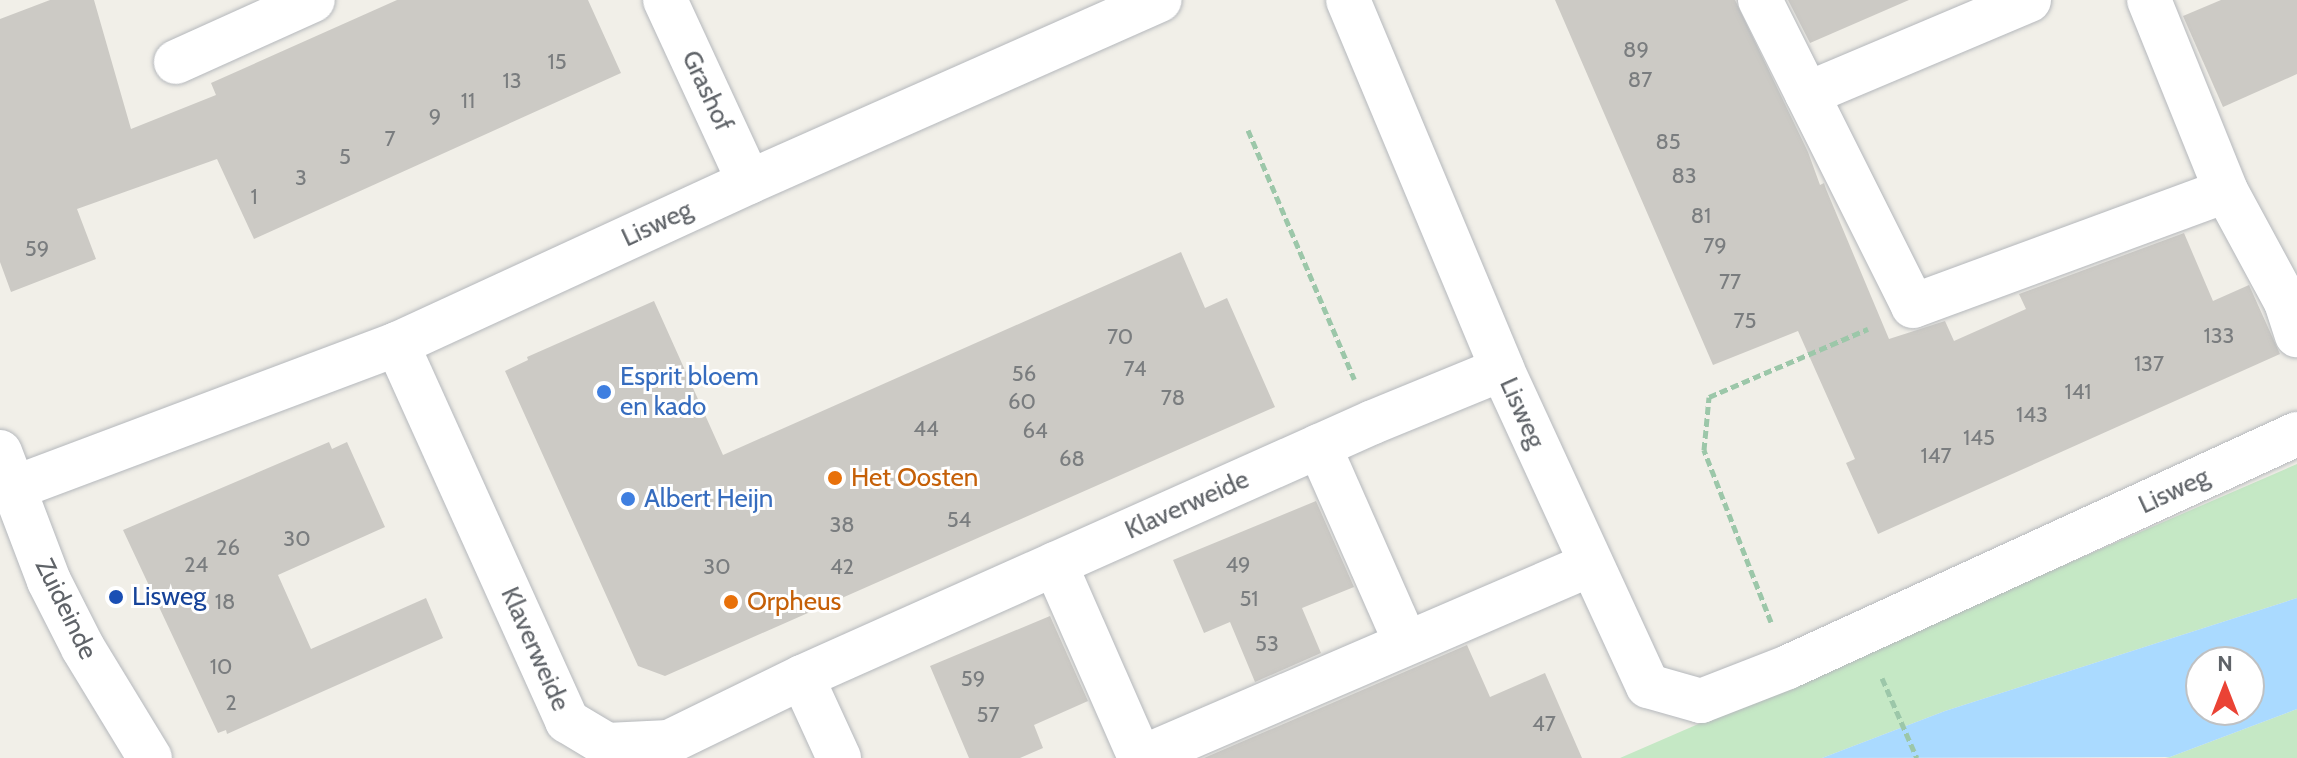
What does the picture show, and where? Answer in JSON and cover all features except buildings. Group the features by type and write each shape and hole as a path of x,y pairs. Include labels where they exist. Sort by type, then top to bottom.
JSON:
{"street":[{"path":"176,62 313,0"},
{"name":"Grashof","path":"665,0 749,182"},
{"name":"Lisweg","path":"7,470 397,344 749,182 1160,0"},
{"name":"Lisweg","path":"1348,0 1502,369 1589,565 1648,686 1701,701 1788,667 2297,434"},
{"path":"1760,0 1913,306 2226,191"},
{"path":"1807,94 2029,0"},
{"path":"2149,0 2226,191 2286,302 2297,335"},
{"name":"Klaverweide","path":"397,344 567,721 607,745 669,742 802,677 1373,422 1502,369"},
{"path":"1319,446 1406,643"},
{"name":"Zuideinde","path":"7,470 49,581 83,648 150,758"},
{"path":"1055,564 1140,758 1589,565"},
{"path":"802,677 839,758"}],"path":[{"path":"1248,130 1373,422"},
{"path":"1788,667 1704,450 1709,397 1824,351 1913,306"},
{"path":"1899,715 1917,758"}],"green space":[{"path":"2297,464 2297,598 1945,711 1822,758 1620,758"},
{"path":"2297,709 2297,758 2165,758 2252,726 2265,726 2265,721"}],"water":[{"path":"2297,598 2297,709 2265,721 2265,646 2185,646 2185,726 2252,726 2170,757 1822,758 1945,711"}],"place":[{"name":"Esprit bloem en kado","path":"604,392"},
{"name":"Het Oosten","path":"835,478"},
{"name":"Albert Heijn","path":"628,499"},
{"name":"Lisweg","path":"116,597"},
{"name":"Orpheus","path":"731,602"}]}
